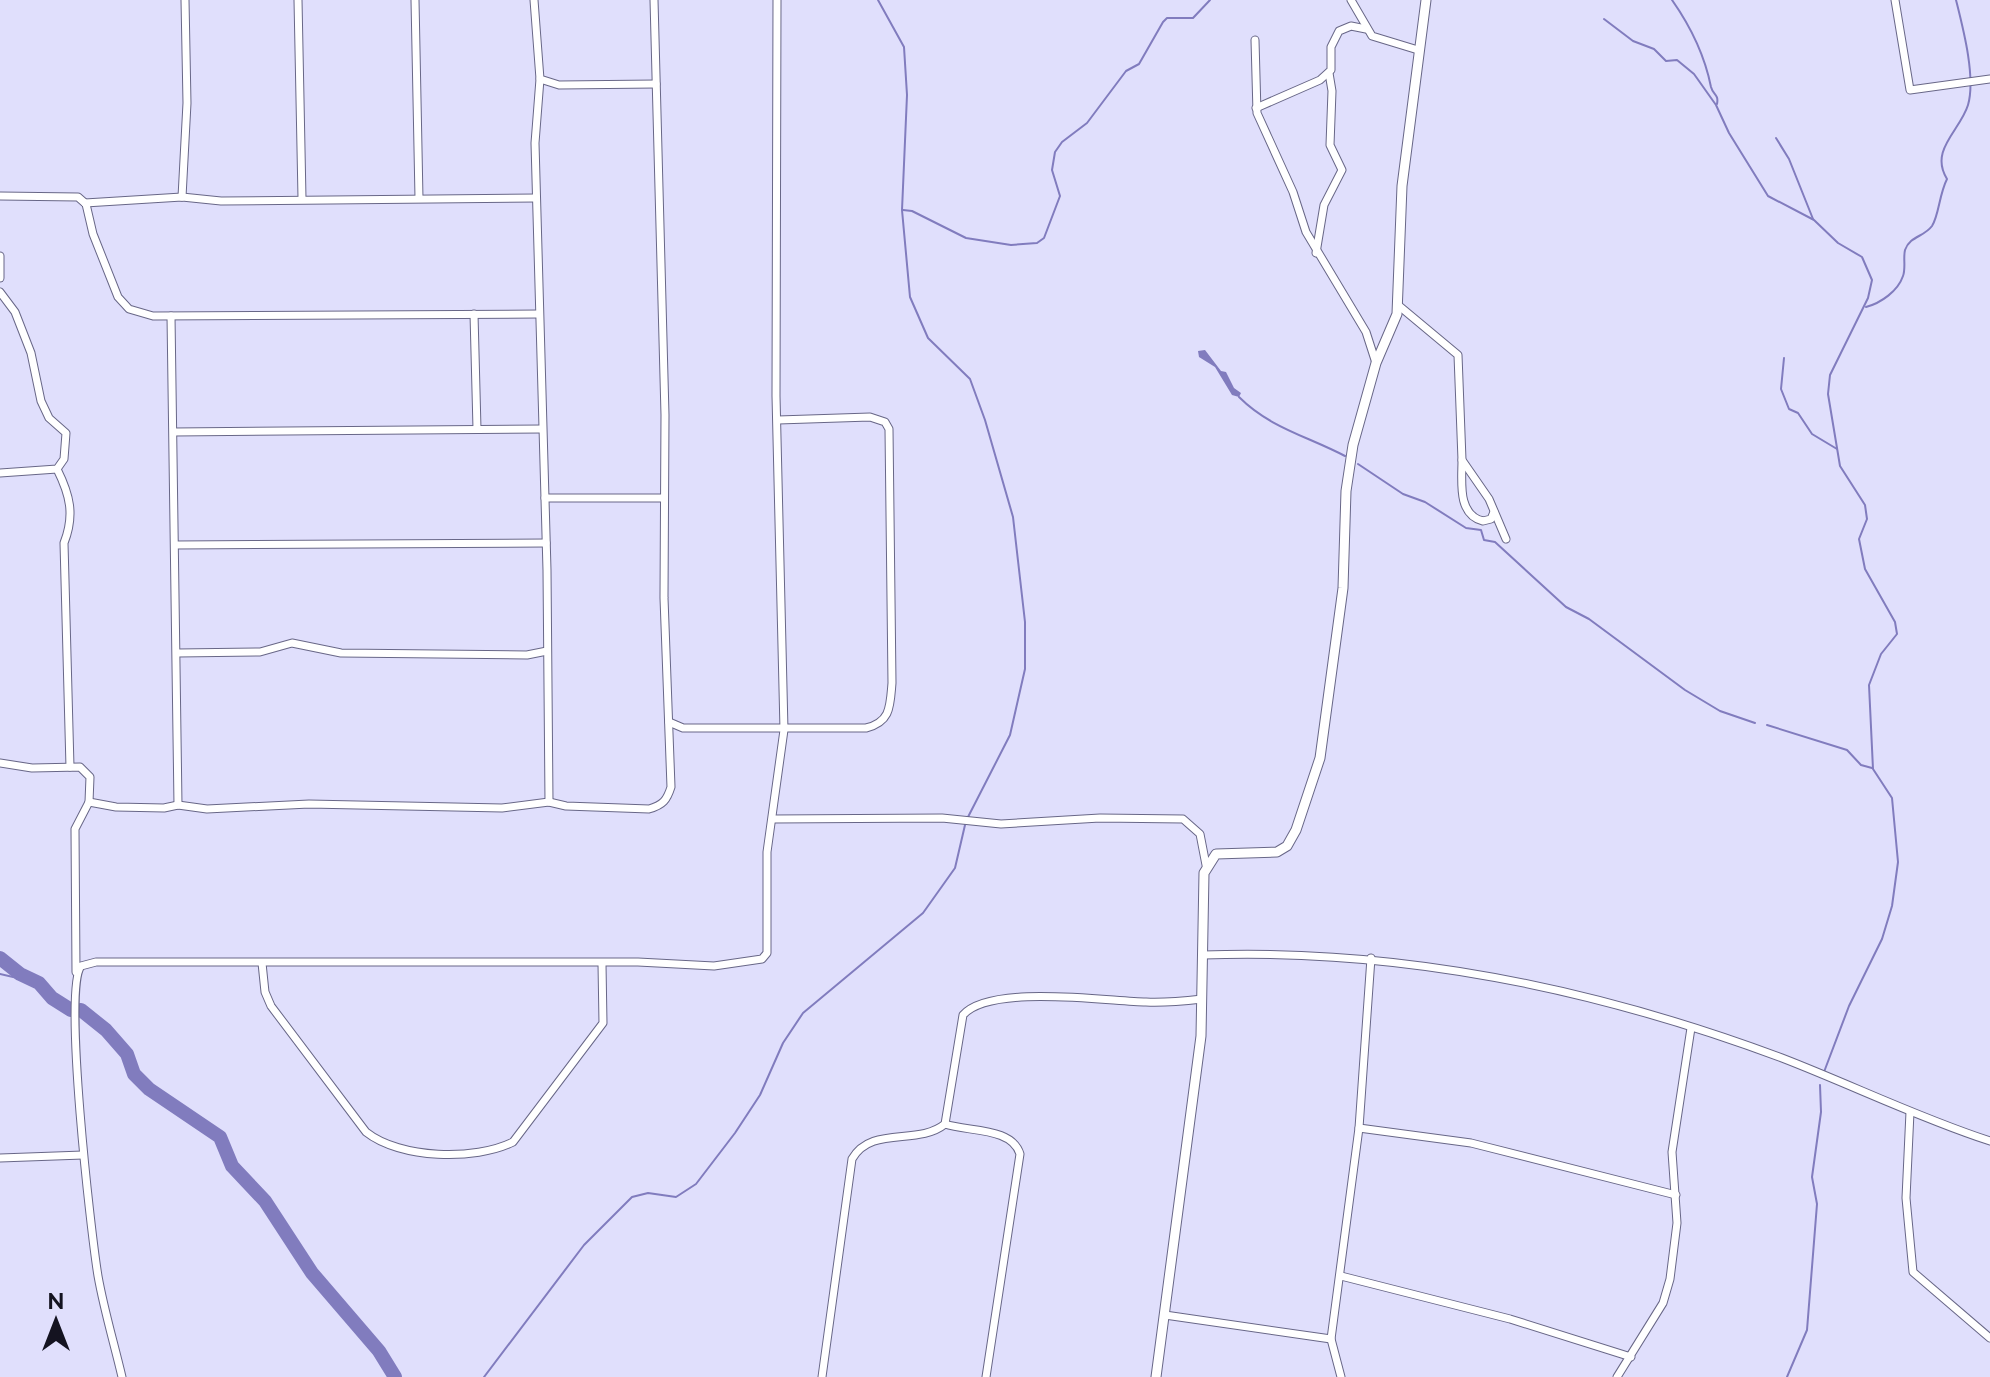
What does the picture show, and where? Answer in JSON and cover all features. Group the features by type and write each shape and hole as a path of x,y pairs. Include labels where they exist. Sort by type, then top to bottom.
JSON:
{"street":[{"path":"182,197 187,103 185,0"},
{"path":"298,0 302,198"},
{"path":"415,0 419,198"},
{"path":"534,0 540,79 535,143 546,543 549,802"},
{"path":"89,802 128,807 178,805 207,809 309,804 502,808 549,802 566,806 660,806 671,787 654,0"},
{"path":"76,972 87,963 714,966 762,959 770,935 767,852 784,730 778,420 777,0"},
{"path":"1351,0 1372,36 1418,50"},
{"path":"1206,865 1216,854 1277,852 1287,846 1317,771 1343,588 1351,457 1376,363 1395,323 1398,305 1402,186 1426,0"},
{"path":"1895,0 1910,90 1990,79"},
{"path":"1316,253 1324,205 1342,170 1330,145 1331,47 1339,31 1351,26 1366,29"},
{"path":"1255,40 1256,108 1316,253 1366,332 1376,363"},
{"path":"1256,108 1329,73"},
{"path":"540,79 559,85 656,84"},
{"path":"0,196 78,197 85,203 93,234 118,297 129,309 171,316 539,314"},
{"path":"85,203 182,197 221,201 536,198"},
{"path":"0,256 0,278"},
{"path":"0,292 15,312 31,353 41,401 49,418 66,433 64,459 57,469"},
{"path":"1398,305 1452,346 1458,355 1462,492 1470,513 1483,521 1491,519 1494,512"},
{"path":"474,314 477,429"},
{"path":"171,316 178,805"},
{"path":"669,722 683,728 866,728 880,724 888,716 892,683 892,469 889,429 878,418 778,420"},
{"path":"174,432 542,429"},
{"path":"1462,460 1494,512 1506,539"},
{"path":"0,473 57,469"},
{"path":"57,469 68,490 72,511 71,525 64,543 70,767"},
{"path":"545,498 663,498"},
{"path":"175,545 546,543"},
{"path":"178,653 260,652 292,643 341,653 527,655 547,651"},
{"path":"0,763 32,768 70,767 87,771 89,802 75,829 76,972 83,1155 98,1277 122,1377"},
{"path":"773,819 942,818 1001,824 1100,818 1183,819 1200,834 1206,865 1201,1036 1156,1377"},
{"path":"1203,955 1281,952 1371,958 1447,969 1587,998 1784,1059 1910,1112 1990,1141"},
{"path":"1341,1377 1331,1339 1359,1128 1371,958"},
{"path":"262,963 265,992 271,1006 366,1132 386,1145 417,1153 499,1149 513,1142 603,1023 602,964"},
{"path":"945,1124 963,1015 980,1002 1072,997 1147,1002 1202,999"},
{"path":"1617,1377 1663,1303 1670,1279 1677,1223 1672,1152 1691,1028"},
{"path":"1910,1112 1906,1198 1913,1272 1990,1338"},
{"path":"822,1377 852,1159 870,1142 924,1134 945,1124 1008,1138 1018,1146 1020,1154 986,1377"},
{"path":"1359,1128 1471,1143 1676,1195"},
{"path":"0,1158 83,1155"},
{"path":"1341,1276 1495,1315 1631,1357"},
{"path":"1165,1315 1331,1339"}],"shaded area":[{"path":"1205,350 1221,371 1226,372 1234,388 1241,393 1239,397 1232,395 1215,367 1199,357 1198,351"}],"waterway":[{"path":"878,0 904,47 907,95 902,210 910,297 928,338 970,379 985,420 1013,517 1025,622 1025,669 1010,735 967,819"},
{"path":"903,210 912,211 966,238 1011,245 1037,243 1044,238 1060,196 1052,170 1055,152 1062,142 1087,123 1126,71 1139,64 1167,18 1193,18 1210,0"},
{"path":"1672,0 1696,42 1717,104"},
{"path":"1866,307 1883,299 1901,281 1907,245 1932,226 1947,179 1942,169 1944,150 1964,114 1970,94 1968,52 1956,0"},
{"path":"1604,19 1633,41 1654,49 1666,61 1677,60 1694,74 1716,105 1729,133 1768,196 1814,220 1838,243 1862,257 1872,280 1868,298 1830,375 1828,394 1840,466 1865,505 1867,519 1859,539 1865,569 1895,622 1897,634 1881,654 1869,685 1873,769 1892,798 1898,862 1892,906 1882,939 1849,1006 1824,1072"},
{"path":"1776,138 1789,159 1813,219"},
{"path":"1784,358 1781,389 1789,409 1798,413 1812,434 1837,449"},
{"path":"1239,397 1276,424 1345,456"},
{"path":"1358,464 1403,494 1425,502 1466,528 1481,530 1484,540 1495,542 1566,607 1589,619 1685,690 1720,711 1755,723"},
{"path":"1767,725 1847,750 1861,765 1872,768"},
{"path":"484,1377 584,1245 632,1197 648,1193 676,1197 696,1184 760,1095 783,1043 803,1013 923,913 955,868 965,825"},
{"path":"0,958 20,974 39,983 52,998 71,1010"},
{"path":"0,974 39,983"},
{"path":"81,1010 106,1030 127,1054 134,1074 149,1089 220,1137 232,1166 265,1201 312,1273 379,1351 395,1377"},
{"path":"1787,1377 1807,1330 1817,1204 1812,1177 1821,1112 1820,1085"}]}
